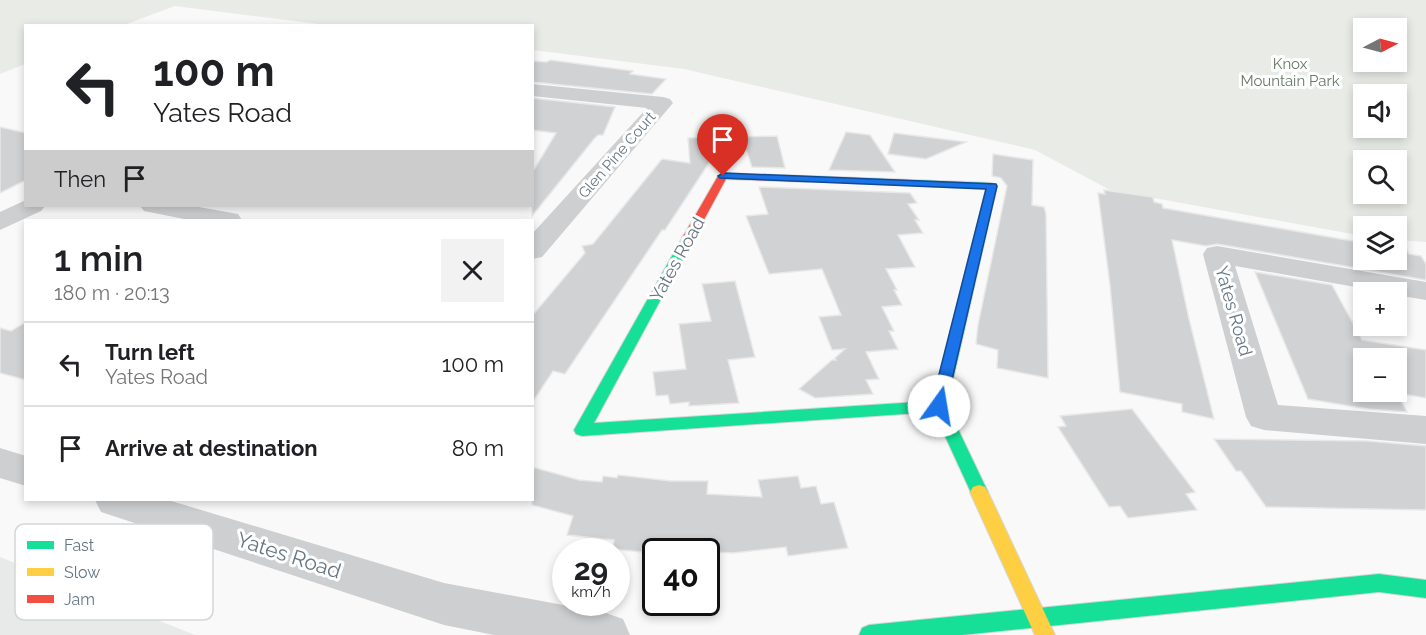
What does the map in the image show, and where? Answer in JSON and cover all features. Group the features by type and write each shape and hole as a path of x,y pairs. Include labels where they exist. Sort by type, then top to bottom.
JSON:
{"street":[{"name":"Glen Pine Court","path":"534,90 663,103 534,249"},
{"name":"Yates Road","path":"723,176 992,186 939,406 582,430 723,176"},
{"path":"0,222 30,207"},
{"path":"158,207 224,219"},
{"name":"Yates Road","path":"1426,291 1217,254 1264,417 1426,430"},
{"path":"939,406 1045,635"},
{"path":"0,463 24,470"},
{"name":"Yates Road","path":"118,501 191,524"},
{"name":"Yates Road","path":"213,531 444,604 606,635"},
{"path":"869,635 1379,584 1426,589"}],"shaded area":[{"path":"0,557 15,563 15,620 158,620 195,635 0,635"}],"green space":[{"name":"Knox Mountain Park","path":"0,0 1426,0 1426,242 1407,241 1407,216 1353,216 1353,234 1110,190 1035,150 684,69 534,50 534,24 319,24 175,6 127,24 24,24 24,64 0,74"}],"building":[{"path":"550,60 633,71 630,74 666,79 652,94 534,82 534,61"},
{"path":"534,98 615,107 603,135 598,135 594,139 532,216 534,170 556,133 534,130"},
{"path":"0,127 24,133 24,181 0,193"},
{"path":"846,132 870,135 895,172 829,170"},
{"path":"894,133 966,142 926,159 888,154"},
{"path":"777,136 785,168 752,167 742,137"},
{"path":"726,137 665,230 662,230 565,374 553,371 534,400 534,314 585,253 582,246 593,244 662,159 690,163 688,138"},
{"path":"993,154 1033,160 1032,205 1044,207 1046,214 1048,378 997,368 998,350 976,344 1007,186 1001,178 992,176"},
{"path":"759,187 910,193 917,203 908,204 919,220 915,220 923,233 898,235 915,267 886,269 902,305 882,307 894,331 889,331 898,349 866,352 879,379 866,380 873,394 815,398 799,389 832,360 836,360 835,358 845,349 832,350 819,317 841,315 822,269 769,274 746,216 768,214"},
{"path":"1104,190 1153,197 1154,202 1162,204 1163,208 1353,241 1353,267 1217,244 1206,246 1172,240 1214,419 1182,412 1182,404 1120,392 1110,285 1098,193 1105,194"},
{"path":"1407,250 1409,254 1421,256 1426,264 1426,280 1368,270 1407,270"},
{"path":"1255,272 1332,285 1353,324 1353,336 1360,336 1362,340 1426,350 1426,398 1407,395 1407,348 1353,348 1353,402 1402,402 1407,412 1368,409 1308,399"},
{"path":"735,281 755,357 728,360 739,403 689,406 689,402 670,404 668,395 656,396 653,372 686,369 679,324 711,321 702,284"},
{"path":"24,323 24,379 0,373 0,328 11,331"},
{"path":"1132,409 1195,492 1186,494 1197,510 1128,518 1120,506 1109,507 1058,427 1066,426 1060,416"},
{"path":"1214,439 1367,441 1426,446 1426,510 1266,507 1241,471 1236,471"},
{"path":"534,468 579,480 602,482 603,476 617,478 618,475 671,481 708,481 707,494 762,497 758,480 798,476 801,488 816,486 821,504 834,502 848,548 788,556 786,547 720,552 720,538 642,538 642,552 630,551 630,538 567,535 573,516 532,505"}],"traffic: fast":[{"path":"808,179 992,186 939,406 979,492"},
{"path":"687,240 582,430 939,406"},
{"path":"869,635 1379,583 1426,589"}],"traffic: slow":[{"path":"979,492 1045,635"}],"traffic: jam":[{"path":"687,240 723,176 808,179"}],"route":[{"path":"723,176 992,186 939,406"}]}
